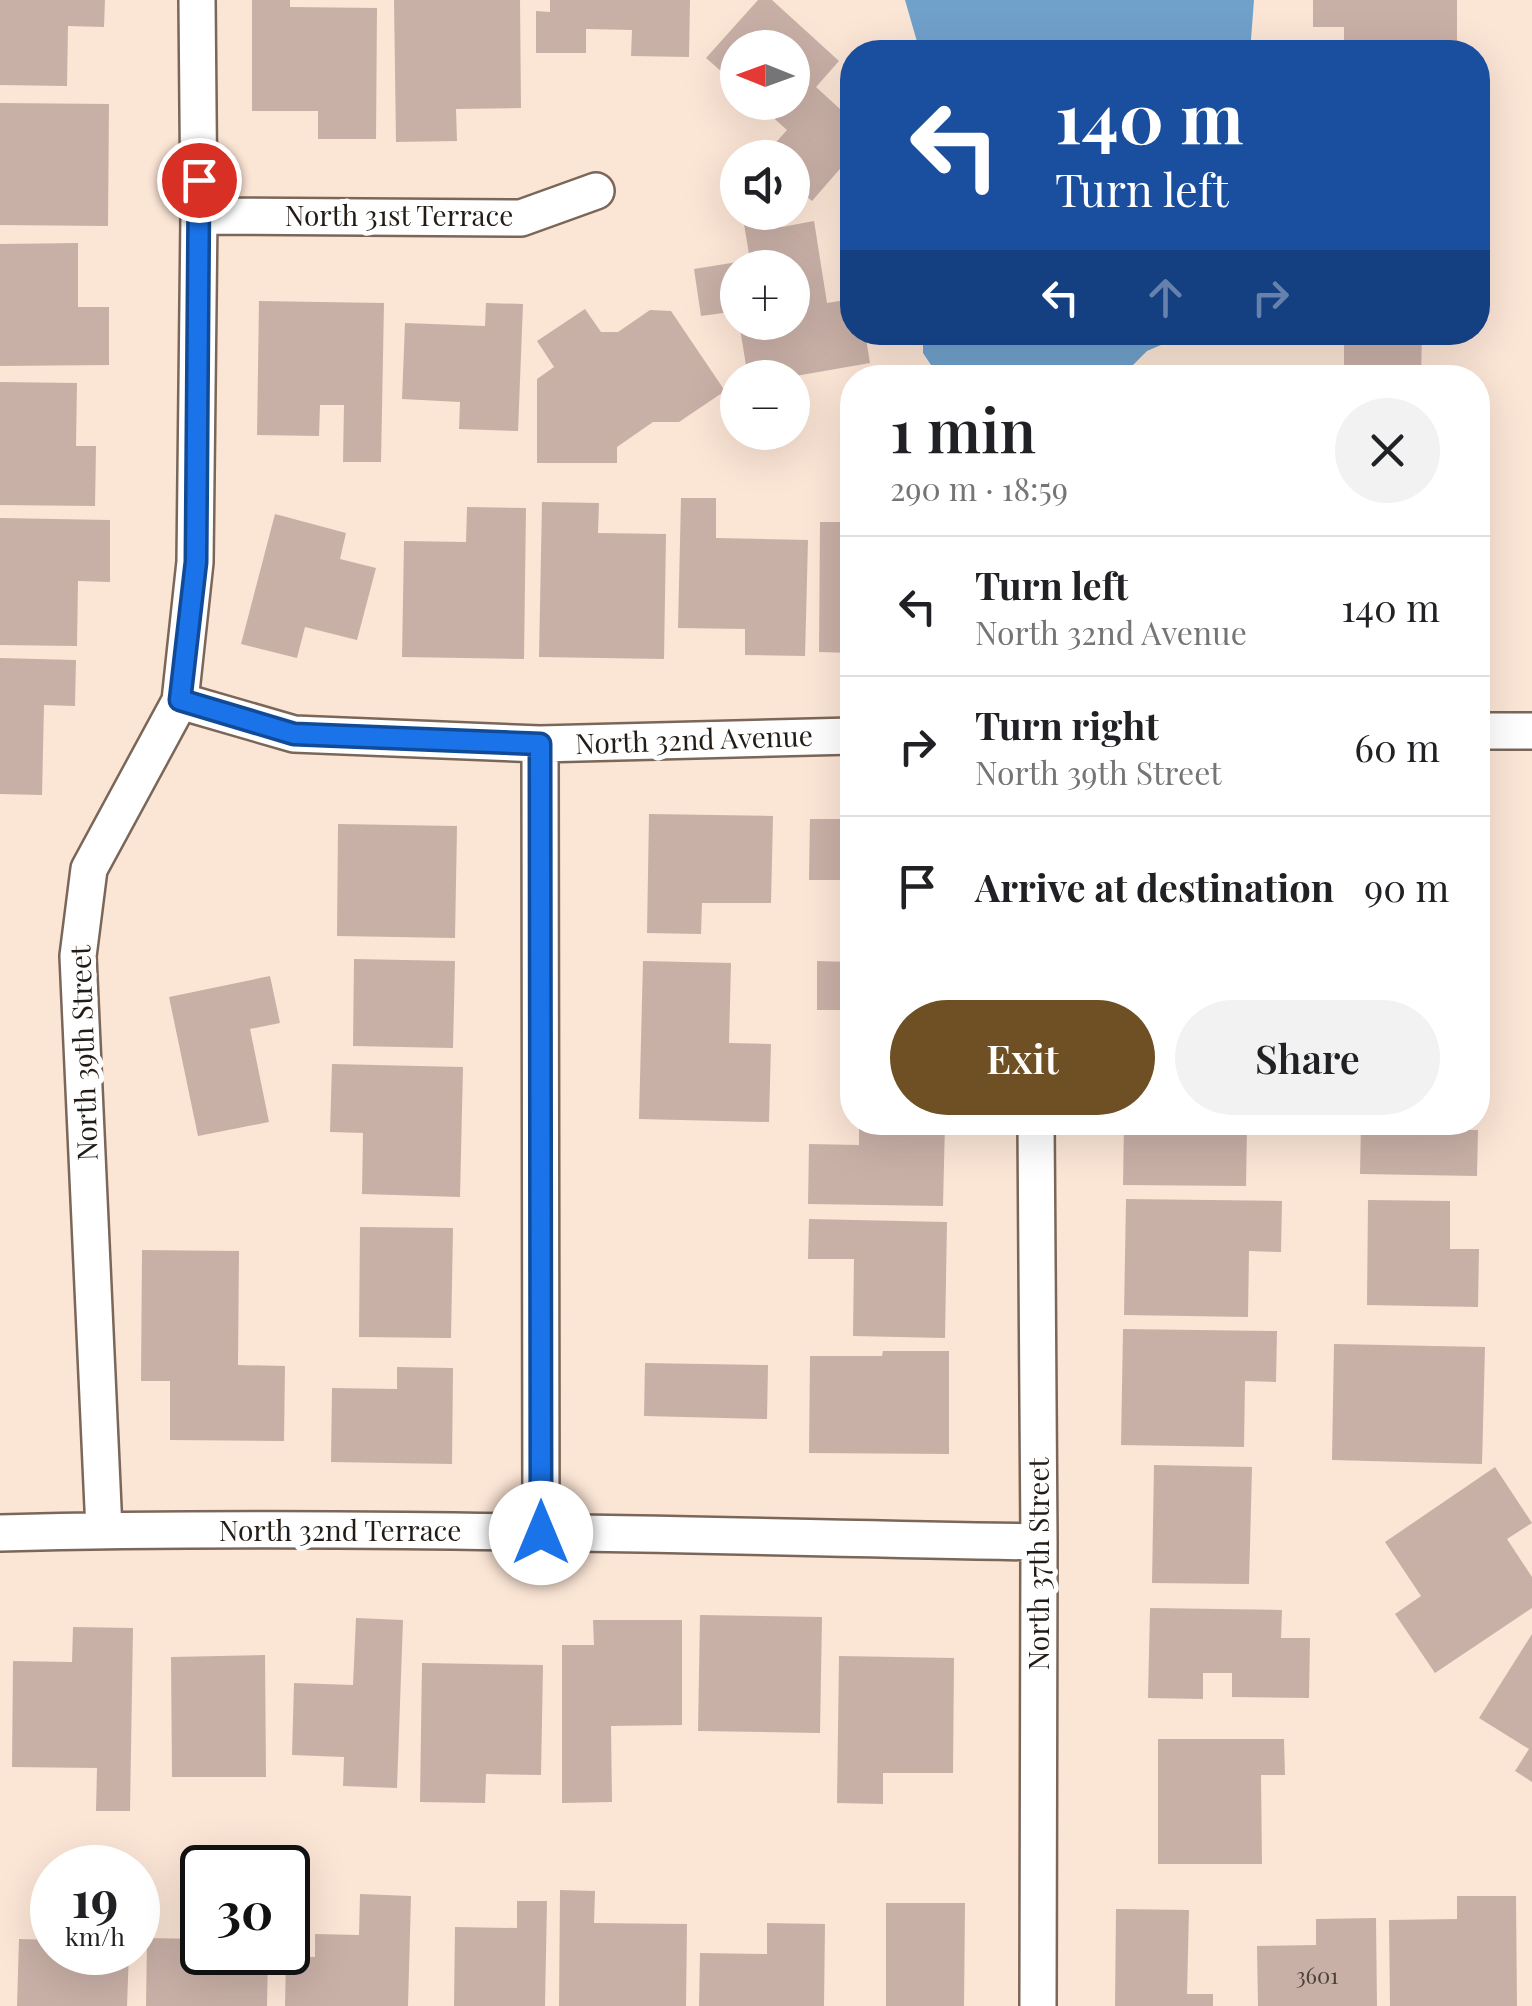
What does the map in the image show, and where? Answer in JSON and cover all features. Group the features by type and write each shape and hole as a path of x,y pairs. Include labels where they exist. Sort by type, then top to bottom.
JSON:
{"street":[{"name":"North 39th Street","path":"104,1530 78,956 88,869 180,700 196,562 197,0"},
{"name":"North 31st Terrace","path":"199,216 521,218 596,192"},
{"name":"North 32nd Avenue","path":"180,700 294,734 540,744 840,736"},
{"path":"1490,731 1532,731"},
{"path":"540,744 541,1533"},
{"name":"North 37th Street","path":"1036,1135 1038,2006"},
{"name":"North 32nd Terrace","path":"0,1533 541,1533 1040,1542"}],"water":[{"path":"905,0 1254,0 1251,40 917,40"},
{"path":"923,345 1161,345 1147,351 1133,365 931,365"}],"building":[{"path":"0,0 105,0 104,27 68,26 67,86 0,85"},
{"path":"252,0 290,0 290,7 377,8 376,139 318,139 318,111 252,111"},
{"path":"394,0 520,0 521,108 456,109 457,141 396,142"},
{"path":"550,0 690,0 689,57 631,56 632,30 586,29 586,53 536,53 536,11 550,12"},
{"path":"758,0 772,0 805,30 731,30"},
{"path":"1313,0 1457,0 1457,40 1344,40 1344,27 1313,27"},
{"path":"810,35 839,61 816,87 840,109 840,169 812,201 810,140 778,140 787,130 776,120 810,120"},
{"path":"720,42 720,70 706,58"},
{"path":"0,103 109,104 108,226 0,225"},
{"path":"814,221 827,303 840,301 840,345 867,345 870,363 840,365 840,368 810,373 810,360 745,360 742,340 810,340 810,250 748,250 745,230 810,230 810,222"},
{"path":"78,243 78,307 109,307 109,365 0,366 0,244"},
{"path":"720,265 720,313 701,316 694,269"},
{"path":"259,301 384,303 381,462 343,462 344,405 320,405 319,436 257,435"},
{"path":"486,303 523,304 518,431 459,429 460,402 402,399 405,323 485,326"},
{"path":"585,309 601,332 618,332 650,310 671,311 720,384 720,394 679,422 653,422 617,447 617,463 537,463 537,379 554,367 537,341"},
{"path":"1344,345 1422,345 1421,365 1344,365"},
{"path":"0,382 77,383 76,446 96,446 95,506 0,505"},
{"path":"681,498 716,498 716,538 808,540 805,656 745,655 745,629 678,628"},
{"path":"542,502 599,503 598,533 666,534 664,659 539,657"},
{"path":"467,507 526,508 524,659 402,657 404,541 466,542"},
{"path":"275,514 346,533 340,559 376,568 357,640 305,627 297,658 241,644"},
{"path":"0,518 110,520 110,582 78,581 77,646 0,645"},
{"path":"820,522 840,522 840,653 819,652"},
{"path":"0,658 76,660 75,706 44,705 42,795 0,794"},
{"path":"649,814 773,816 771,903 702,903 701,934 647,933"},
{"path":"810,819 840,819 840,880 809,880"},
{"path":"338,824 457,826 455,938 337,936"},
{"path":"354,959 455,961 453,1048 353,1046"},
{"path":"643,961 731,963 729,1043 771,1044 769,1122 639,1119"},
{"path":"817,961 840,962 840,1010 817,1010"},
{"path":"270,976 280,1023 250,1029 269,1122 198,1136 169,997"},
{"path":"332,1064 463,1067 460,1197 362,1194 363,1133 330,1132"},
{"path":"859,1135 945,1135 943,1206 808,1204 809,1144 859,1145"},
{"path":"1124,1135 1247,1135 1246,1186 1123,1185"},
{"path":"1361,1135 1478,1135 1477,1176 1360,1174"},
{"path":"1126,1199 1282,1201 1281,1252 1249,1251 1248,1317 1124,1315"},
{"path":"1368,1200 1450,1201 1450,1249 1479,1249 1478,1307 1367,1305"},
{"path":"809,1219 947,1222 945,1338 853,1336 854,1259 808,1259"},
{"path":"360,1227 453,1228 451,1338 359,1337"},
{"path":"142,1250 239,1251 238,1365 285,1366 284,1441 170,1440 170,1381 141,1381"},
{"path":"1123,1329 1277,1331 1276,1382 1245,1381 1244,1447 1121,1445"},
{"path":"1334,1344 1485,1347 1482,1464 1332,1460"},
{"path":"883,1351 949,1351 949,1454 809,1453 810,1356 882,1356"},
{"path":"645,1363 768,1365 767,1419 644,1416"},
{"path":"397,1367 453,1368 452,1464 331,1462 332,1388 397,1389"},
{"path":"1154,1465 1252,1467 1249,1584 1152,1583"},
{"path":"1495,1467 1532,1523 1507,1539 1532,1577 1532,1608 1435,1673 1395,1614 1421,1596 1385,1542"},
{"path":"1150,1608 1282,1610 1281,1638 1310,1638 1309,1698 1232,1697 1232,1673 1203,1673 1203,1699 1148,1698"},
{"path":"700,1615 822,1617 820,1733 698,1731"},
{"path":"356,1618 403,1620 397,1788 343,1786 344,1757 292,1755 294,1683 353,1685"},
{"path":"593,1620 682,1620 682,1725 611,1726 612,1802 562,1803 562,1645 594,1645"},
{"path":"73,1627 133,1628 130,1811 96,1811 97,1768 12,1767 13,1661 72,1662"},
{"path":"1532,1634 1532,1782 1515,1771 1529,1749 1479,1718"},
{"path":"265,1655 266,1777 172,1777 171,1657"},
{"path":"839,1656 954,1658 953,1773 883,1773 883,1804 837,1803"},
{"path":"422,1663 543,1665 541,1775 486,1774 485,1803 420,1802"},
{"path":"1158,1739 1284,1739 1285,1775 1261,1775 1262,1864 1158,1864"},
{"path":"560,1890 595,1891 594,1923 687,1924 686,2006 559,2006"},
{"path":"360,1894 411,1896 408,2006 285,2006 286,1975 310,1975 315,1934 359,1935"},
{"path":"1457,1896 1516,1896 1517,2006 1390,2006 1389,1920 1457,1919"},
{"path":"517,1901 547,1901 545,2006 454,2006 455,1927 517,1928"},
{"path":"886,1903 965,1903 964,2006 886,2006"},
{"path":"1116,1909 1189,1910 1187,1994 1213,1994 1213,2006 1115,2006"},
{"path":"1376,1918 1377,2006 1258,2006 1257,1946 1316,1945 1316,1919"},
{"path":"767,1923 825,1924 824,2006 699,2006 700,1953 767,1954"},
{"path":"160,1938 180,1939 180,1975 268,1975 267,2006 146,2006 146,1975 160,1975"},
{"path":"19,1939 30,1939 30,1975 128,1975 127,2006 17,2006"}],"route":[{"path":"199,180 196,562 180,700 294,734 540,744 541,1533"}]}
